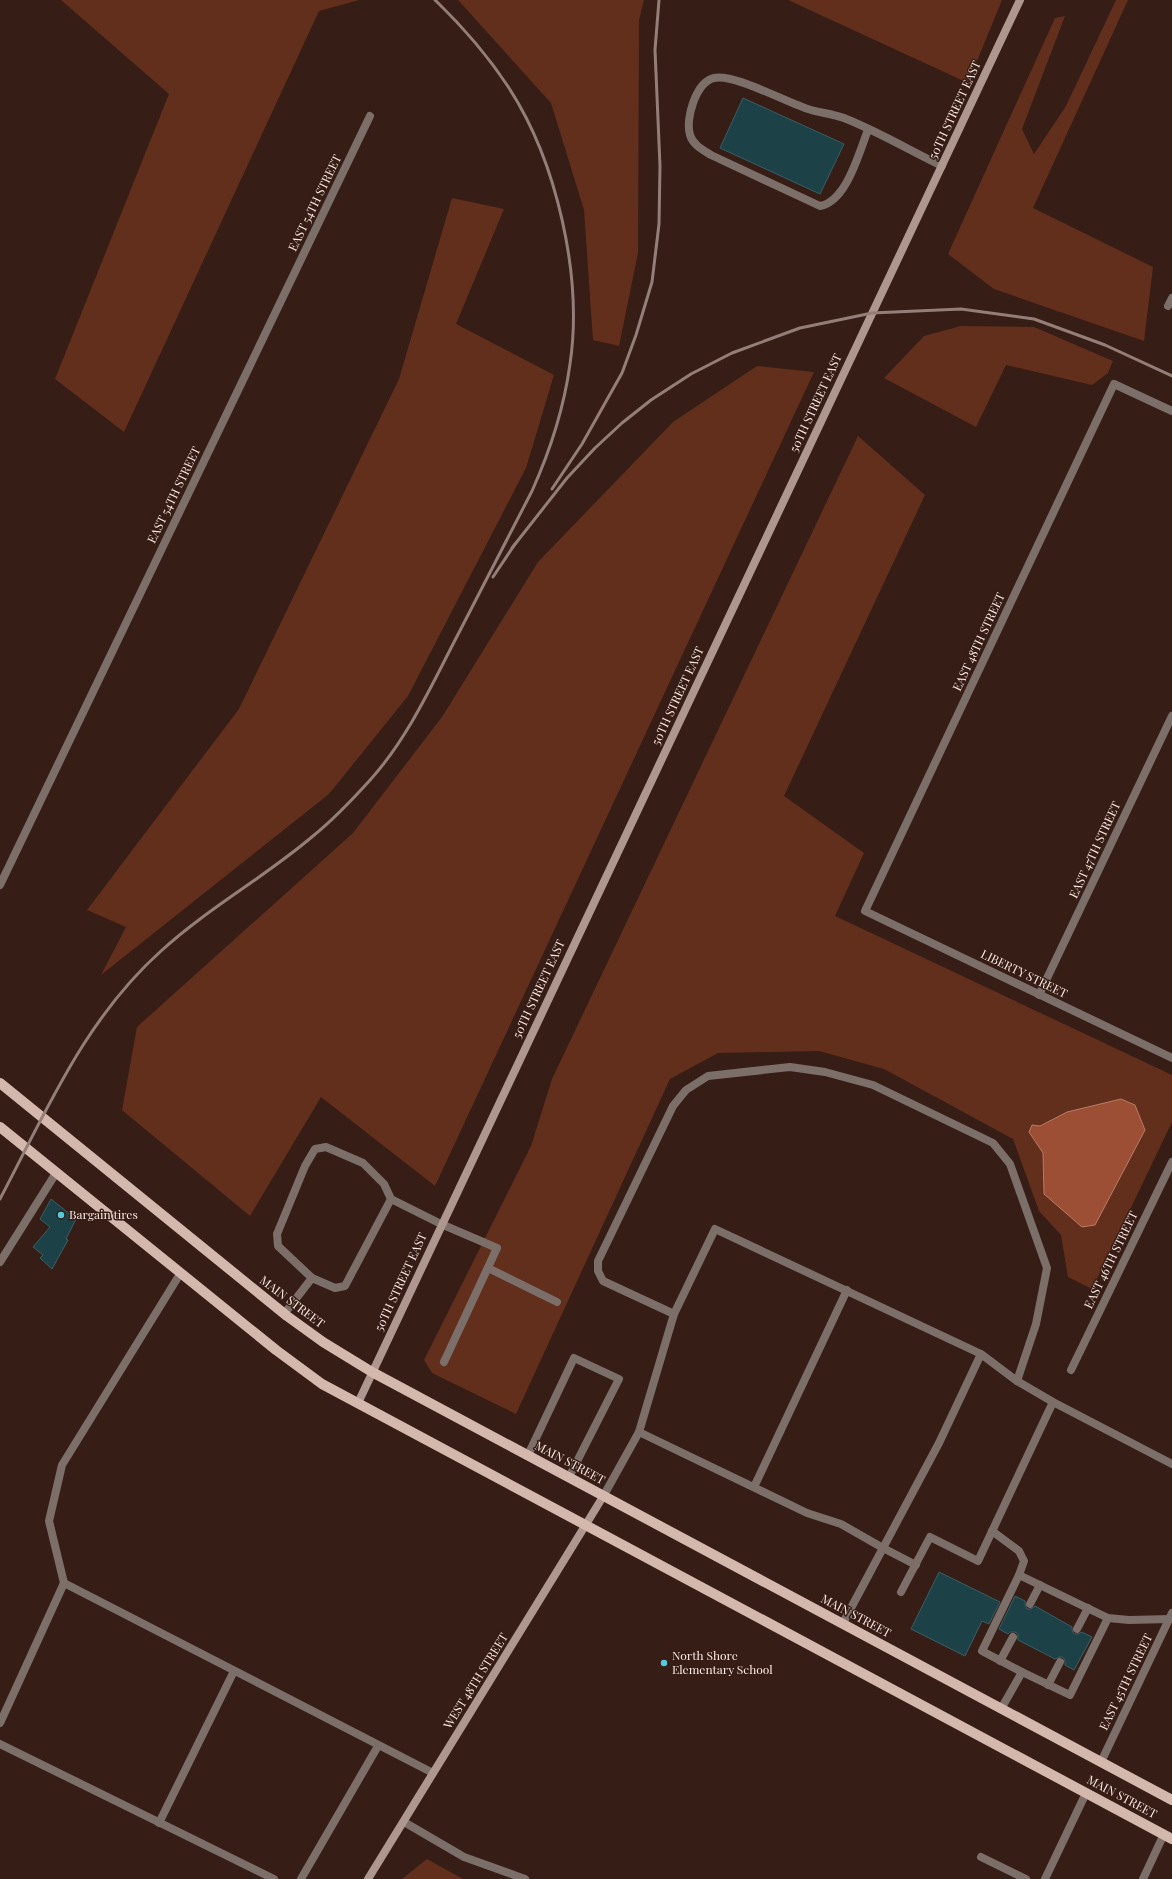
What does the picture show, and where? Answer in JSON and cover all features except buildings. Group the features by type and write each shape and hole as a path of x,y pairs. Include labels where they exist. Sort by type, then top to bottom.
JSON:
{"main road":[{"name":"MAIN STREET","path":"0,1083 284,1314 323,1342 372,1372 1172,1800"},
{"name":"MAIN STREET","path":"0,1128 180,1274 282,1355 322,1384 1168,1836"}],"street":[{"name":"50TH STREET EAST","path":"358,1403 441,1224 1020,0"},
{"path":"868,130 843,190 833,200 820,206 711,155 697,146 690,136 688,123 692,104 701,88 715,77 729,78 811,110 843,118 868,130 942,166"},
{"name":"EAST 54TH STREET","path":"0,885 370,116"},
{"name":"EAST 48TH STREET","path":"865,911 1114,384 1172,411"},
{"name":"EAST 47TH STREET","path":"1039,995 1172,716"},
{"name":"LIBERTY STREET","path":"865,911 1172,1058"},
{"path":"674,1314 603,1280 598,1271 598,1261 673,1106 686,1090 708,1076 790,1067 825,1072 873,1085 993,1143 1010,1164 1047,1268 1036,1324 1017,1381"},
{"path":"391,1199 345,1286 335,1288 312,1278 278,1246 277,1234 305,1166 315,1149 326,1147 363,1163 384,1184 391,1199 441,1224 497,1248 444,1362"},
{"name":"EAST 46TH STREET","path":"1071,1370 1172,1162"},
{"path":"0,1262 56,1173"},
{"path":"604,1496 640,1432 674,1314 716,1228 981,1354 1017,1381 1053,1402 1172,1464"},
{"path":"488,1268 557,1302"},
{"path":"0,1723 64,1583 49,1521 62,1465 180,1274"},
{"path":"284,1314 312,1278"},
{"path":"754,1487 847,1290"},
{"path":"843,1623 939,1443 981,1354"},
{"path":"528,1455 574,1358 619,1379 569,1477"},
{"path":"901,1592 930,1538 978,1561 1053,1402"},
{"path":"640,1432 807,1513 841,1524 882,1548 916,1565"},
{"name":"WEST 48TH STREET","path":"368,1879 604,1496"},
{"path":"992,1531 1019,1551 1024,1561 1019,1575 982,1651 1070,1695 1108,1618"},
{"path":"1019,1575 1108,1618 1128,1620 1171,1616"},
{"path":"64,1583 433,1773"},
{"path":"1030,1604 1040,1585"},
{"path":"1077,1629 1088,1608"},
{"name":"EAST 45TH STREET","path":"1101,1762 1171,1616"},
{"path":"1000,1661 1013,1637"},
{"path":"1048,1685 1060,1662"},
{"path":"159,1823 234,1671"},
{"path":"1001,1709 1022,1672"},
{"path":"0,1744 274,1879"},
{"path":"301,1879 378,1746"},
{"path":"1045,1879 1086,1793"},
{"path":"404,1822 464,1857 525,1879"},
{"path":"1143,1879 1168,1836"},
{"path":"982,1858 1026,1879"}],"shaded area":[{"path":"61,0 359,0 319,11 124,432 55,379 169,94"},
{"path":"458,0 644,0 639,20 638,253 619,346 593,340 584,210 551,103"},
{"path":"788,0 1002,0 968,83"},
{"path":"1116,0 1128,0 1033,208 1153,267 1144,341 994,289 948,254 1055,18 1065,16 1022,129 1034,154 1066,106"},
{"path":"452,198 504,209 456,324 554,375 526,468 408,696 329,794 101,975 126,927 87,910 239,709 399,379"},
{"path":"961,326 1034,327 1113,361 1108,373 1092,385 1006,365 976,427 884,378 924,336"},
{"path":"757,366 814,372 435,1186 321,1097 250,1216 122,1110 137,1027 353,833 442,717 538,562 673,422"},
{"path":"858,436 925,495 784,796 864,853 835,916 1172,1075 1172,1122 1092,1289 1068,1277 1061,1235 1039,1211 1013,1139 884,1069 819,1051 718,1053 670,1079 516,1414 432,1373 424,1360 531,1146 552,1079","holes":["1121,1099 1135,1105 1044,1194 1043,1153 1029,1132 1032,1125 1040,1126 1067,1112"]},
{"path":"1121,1099 1135,1105 1145,1130 1095,1225 1082,1227 1044,1194 1043,1153 1029,1132 1032,1125 1040,1126 1067,1112"},
{"path":"427,1859 463,1879 402,1879"}],"railway":[{"path":"0,1199 70,1067 110,1006 134,978 179,935 295,851 336,816 371,779 395,749 425,699 532,491 545,460 556,429 564,397 570,364 573,330 573,295 569,258 562,221 553,185 541,150 526,118 509,88 475,42 435,0"},
{"path":"552,489 582,444 622,373 636,335 652,282 659,224 660,166 655,50 659,0"},
{"path":"512,548 567,478 595,448 622,423 651,400 691,374 732,353 800,328 872,313 961,309 1034,319 1105,345 1172,376"},
{"path":"493,577 515,544"}],"place":[{"name":"Bargain tires","path":"61,1215"},
{"name":"North Shore Elementary School","path":"664,1663"}]}
